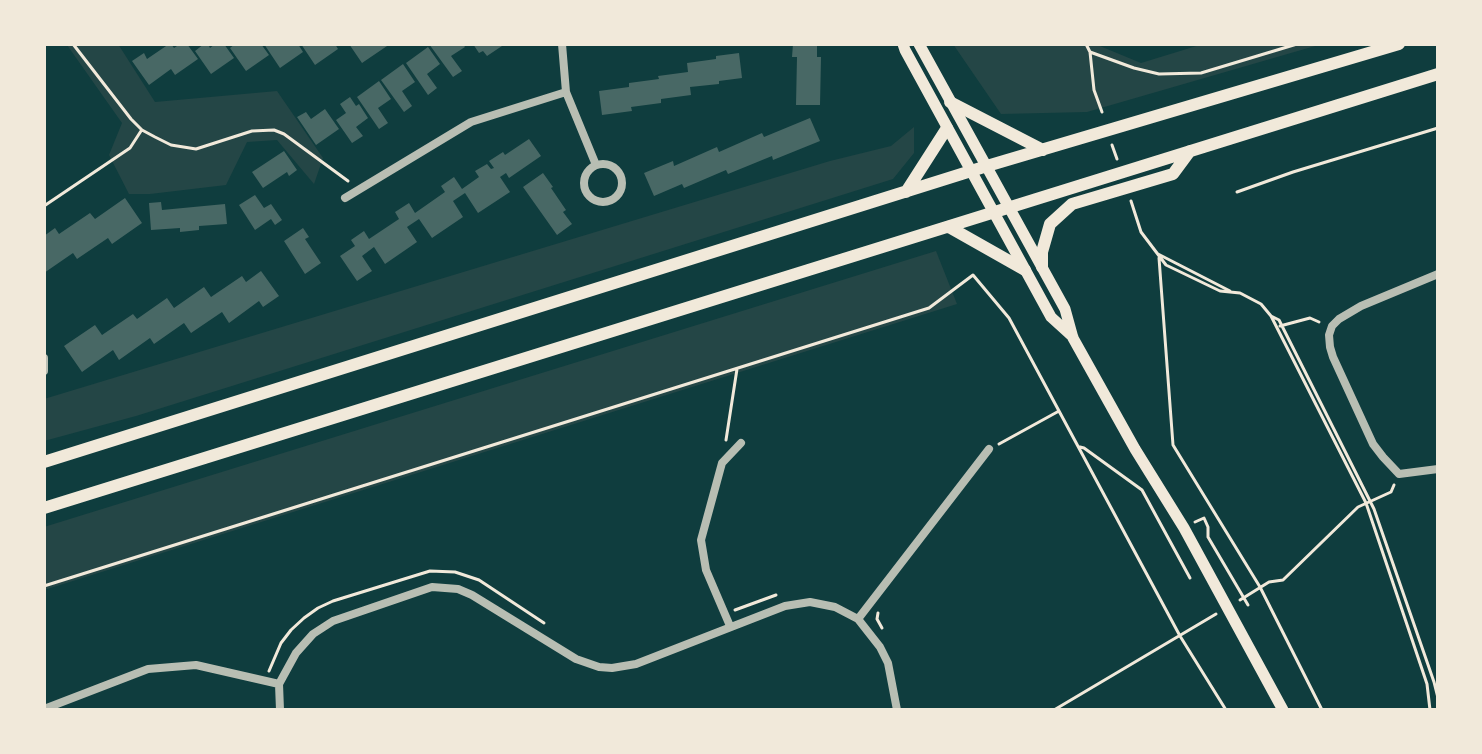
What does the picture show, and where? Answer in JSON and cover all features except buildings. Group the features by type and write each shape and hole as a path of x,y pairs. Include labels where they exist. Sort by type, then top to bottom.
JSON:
{"main road":[{"path":"903,44 1051,317 1073,338"},
{"path":"919,44 1065,309 1073,338 1135,449 1184,528 1283,710"},
{"path":"44,462 987,166 1399,44"},
{"path":"44,508 1438,74"},
{"path":"950,102 1043,150"},
{"path":"906,192 947,128"},
{"path":"1042,267 1042,252 1050,224 1072,204 1173,174 1190,151"},
{"path":"949,227 1025,270"}],"street":[{"path":"562,44 566,92 596,165"},
{"path":"345,198 471,122 566,92"},
{"path":"596,165 609,165 621,176 622,185 613,199 604,202 589,195 585,178 596,165"},
{"path":"1438,274 1361,306 1339,319 1329,335 1330,347 1340,372 1373,444 1391,468 1399,474 1438,469"},
{"path":"44,358 44,371"},
{"path":"730,626 706,570 701,540 722,463 741,443"},
{"path":"858,619 989,449"},
{"path":"280,710 279,684 296,653 313,634 333,621 432,587 458,589 472,595 576,659 599,667 636,664 785,606 810,602 835,607 858,619 875,639 888,663 897,710"},
{"path":"44,709 148,669 196,665 279,684"}],"path":[{"path":"73,44 131,119 142,130 171,145 188,149 252,131 274,130 284,134 359,189"},
{"path":"1086,44 1090,52 1094,90 1102,112"},
{"path":"1090,52 1159,74 1201,73 1297,44"},
{"path":"1237,192 1438,128"},
{"path":"44,206 130,148 142,130"},
{"path":"1112,145 1117,159"},
{"path":"1131,200 1141,232 1166,265 1220,291 1240,293 1261,304 1279,326 1368,503 1436,681 1438,698"},
{"path":"1155,252 1232,292"},
{"path":"1159,257 1173,445 1260,587 1322,710"},
{"path":"44,586 929,308 973,275 1009,318 1180,636 1226,710"},
{"path":"1279,326 1310,318 1332,326"},
{"path":"722,463 737,369"},
{"path":"989,449 1059,411"},
{"path":"1079,447 1142,490 1190,578"},
{"path":"1269,582 1283,580 1358,507 1391,492 1399,474"},
{"path":"1368,503 1427,684 1430,710"},
{"path":"1184,528 1204,518 1208,537 1248,605"},
{"path":"266,681 281,643 304,618 333,601 418,574 443,571 467,575 549,627"},
{"path":"725,614 783,593"},
{"path":"870,604 878,608 877,619 884,630"},
{"path":"1054,710 1180,636"},
{"path":"1427,684 1436,681"}],"shaded area":[{"path":"68,44 118,44 155,102 277,91 323,158 314,184 277,140 247,142 226,185 129,194 109,155 122,123"},
{"path":"953,44 1095,44 1141,63 1203,44 1322,44 1087,112 1001,114"},
{"path":"914,127 914,153 893,179 136,416 44,441 44,399 830,161 891,146"},
{"path":"936,251 957,304 44,590 44,527"}]}
